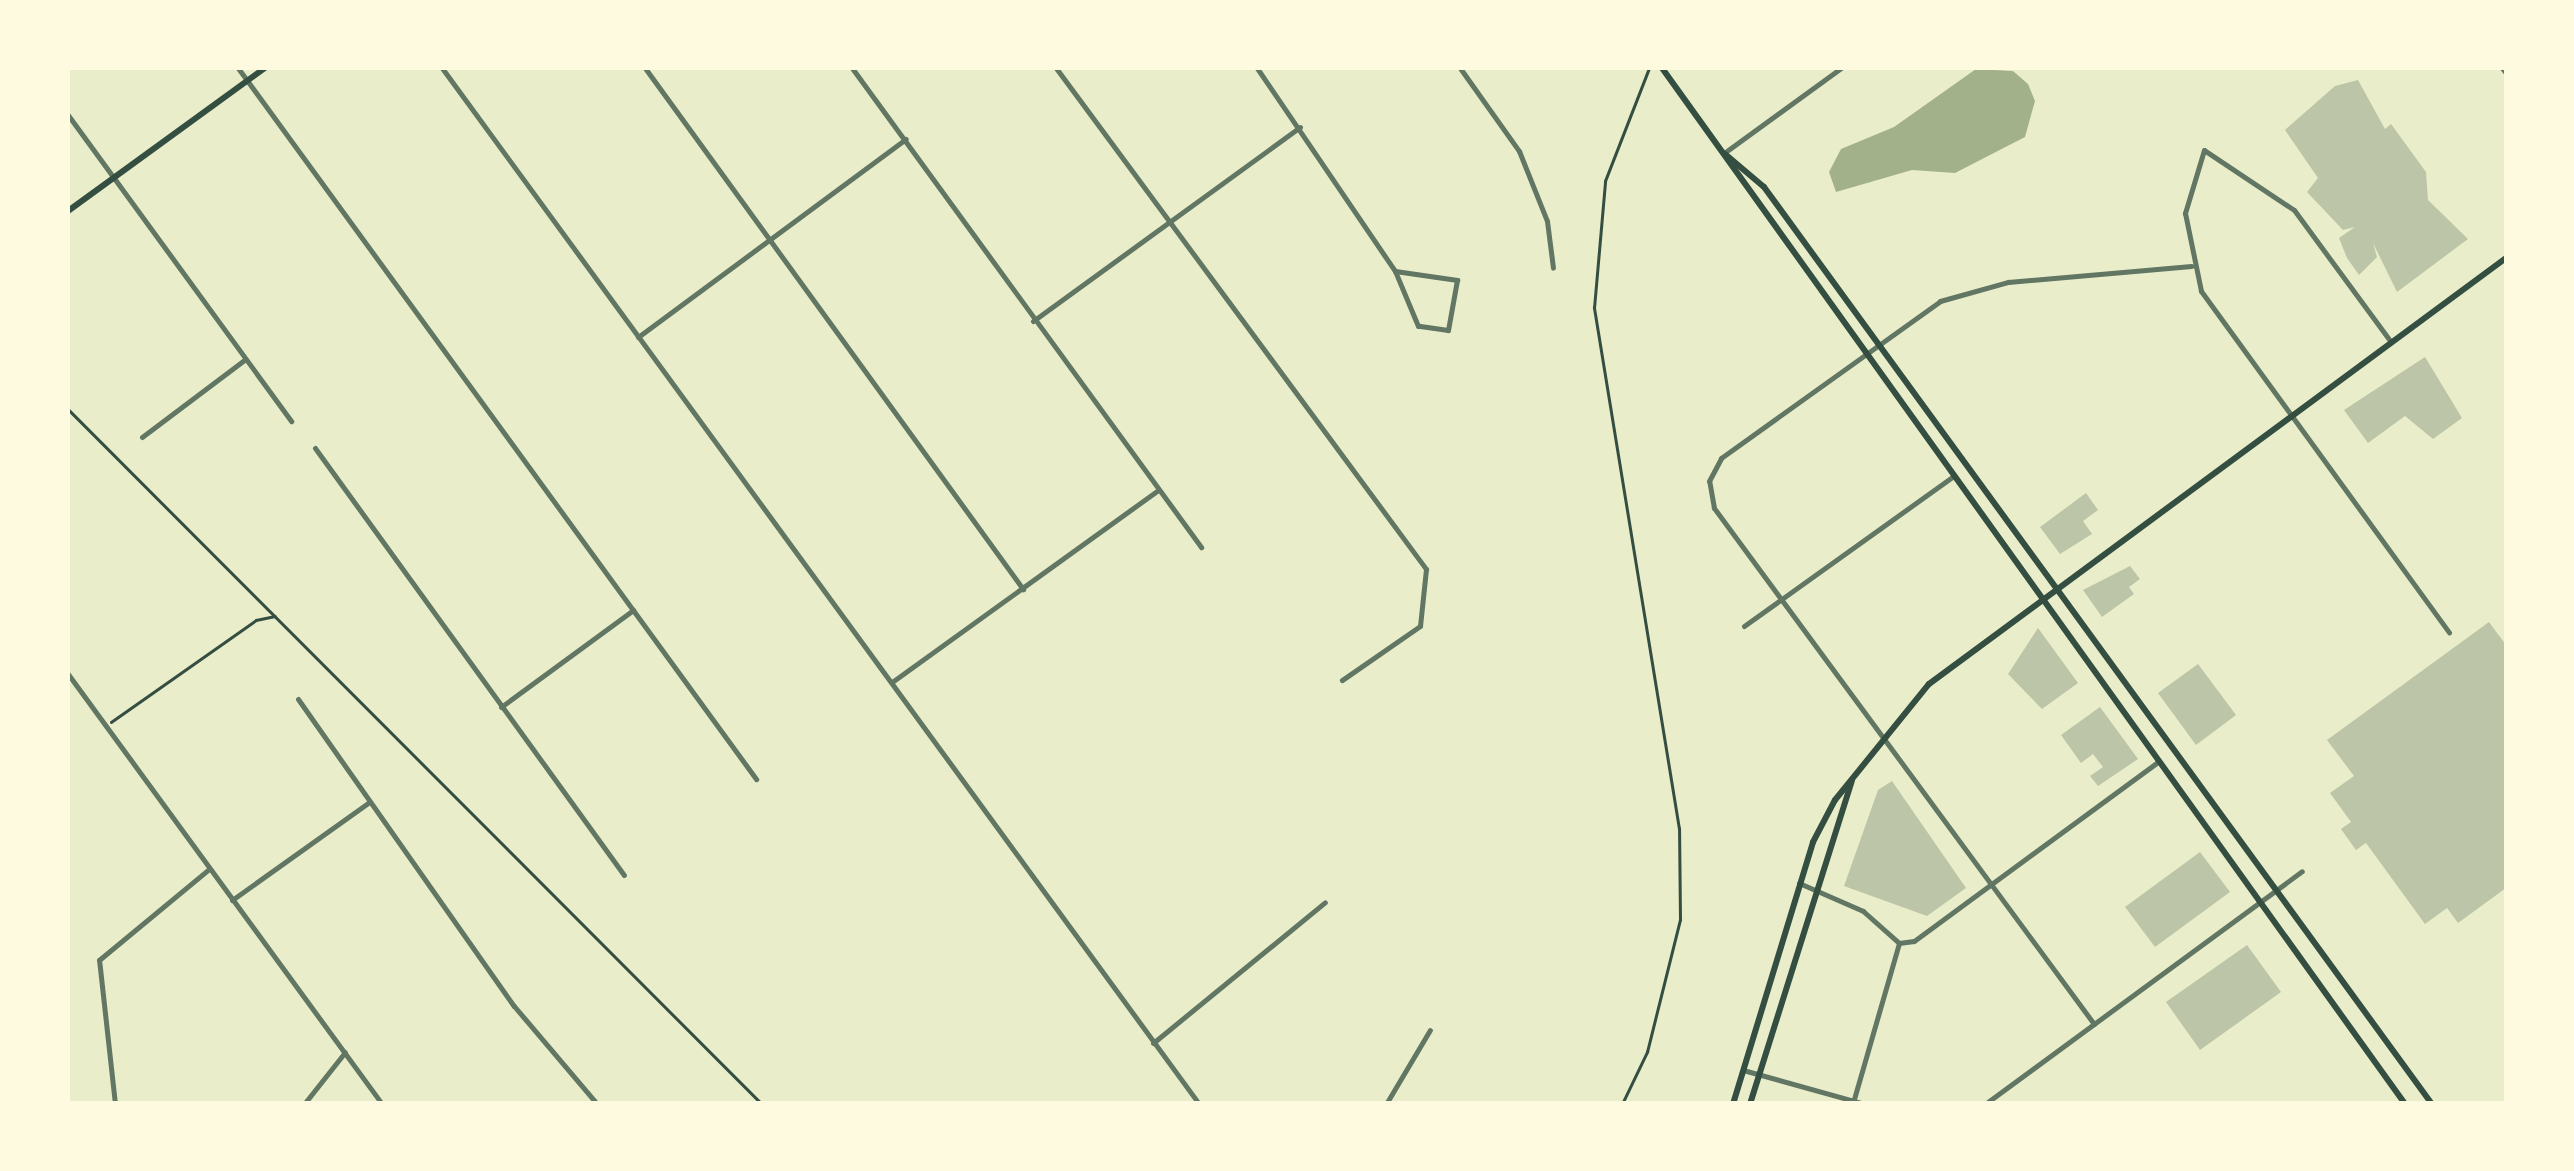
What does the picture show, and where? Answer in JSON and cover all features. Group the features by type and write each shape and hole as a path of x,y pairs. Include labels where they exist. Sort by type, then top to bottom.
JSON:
{"main road":[{"path":"68,211 265,68"},
{"path":"1662,68 1863,354 2405,1104"},
{"path":"1724,153 1764,187 2432,1104"},
{"path":"1733,1104 1799,883 1852,780 1882,736 1946,668 2506,258"},
{"path":"1750,1104 1852,780"}],"street":[{"path":"238,68 756,779"},
{"path":"442,68 1200,1104"},
{"path":"645,68 1023,589"},
{"path":"852,68 1202,548"},
{"path":"1056,68 1166,224 1426,569 1420,626 1342,680"},
{"path":"1257,68 1377,236 1418,326 1448,330 1457,280 1395,272"},
{"path":"1460,68 1519,151 1547,221 1553,268"},
{"path":"1724,153 1841,68"},
{"path":"68,114 291,421"},
{"path":"1033,321 1300,127"},
{"path":"638,337 768,237 906,139"},
{"path":"2390,342 2294,210 2204,150 2186,204 2190,266 2290,415 2449,632"},
{"path":"2094,1024 1714,508 1709,481 1721,458 1930,306 1984,287 2190,266"},
{"path":"142,437 244,360"},
{"path":"315,448 624,874"},
{"path":"1744,626 1952,477"},
{"path":"891,683 1157,490"},
{"path":"501,707 633,610"},
{"path":"68,674 382,1104"},
{"path":"298,699 514,1006 597,1104"},
{"path":"1854,1100 1899,943 1991,884 2158,762"},
{"path":"232,900 368,803"},
{"path":"115,1104 99,960 209,869"},
{"path":"1985,1104 2302,871"},
{"path":"1799,883 1863,911 1899,943"},
{"path":"1153,1043 1325,902"},
{"path":"1386,1104 1430,1030"},
{"path":"304,1104 345,1052"},
{"path":"1743,1070 1865,1104"}],"path":[{"path":"1622,1104 1647,1052 1680,920 1679,828 1594,308 1605,180 1649,68"},
{"path":"68,409 762,1104"},
{"path":"106,726 256,620 275,616"}],"shaded area":[{"path":"1976,69 2013,71 2028,84 2035,101 2025,137 1955,173 1912,170 1836,192 1829,172 1841,149 1894,127"}],"building":[{"path":"2358,80 2385,129 2391,124 2426,172 2428,200 2468,239 2397,292 2373,243 2377,257 2359,275 2347,258 2339,238 2355,227 2343,230 2307,192 2318,178 2285,130 2335,86"},
{"path":"2425,357 2462,418 2433,439 2405,416 2368,443 2344,410"},
{"path":"2086,493 2098,510 2083,521 2092,534 2060,554 2040,527"},
{"path":"2130,566 2140,579 2129,587 2134,594 2102,617 2083,590"},
{"path":"2489,622 2506,645 2506,888 2458,923 2447,908 2425,924 2366,843 2356,850 2341,829 2351,822 2330,793 2354,776 2327,740"},
{"path":"2038,628 2078,683 2042,709 2008,674"},
{"path":"2198,664 2236,715 2196,745 2158,693"},
{"path":"2100,707 2138,759 2098,786 2090,776 2103,767 2093,754 2081,763 2061,735"},
{"path":"1892,781 1966,888 1927,916 1844,886 1878,790"},
{"path":"2200,852 2230,892 2155,947 2125,907"},
{"path":"2247,945 2281,992 2200,1050 2166,1002"}]}
